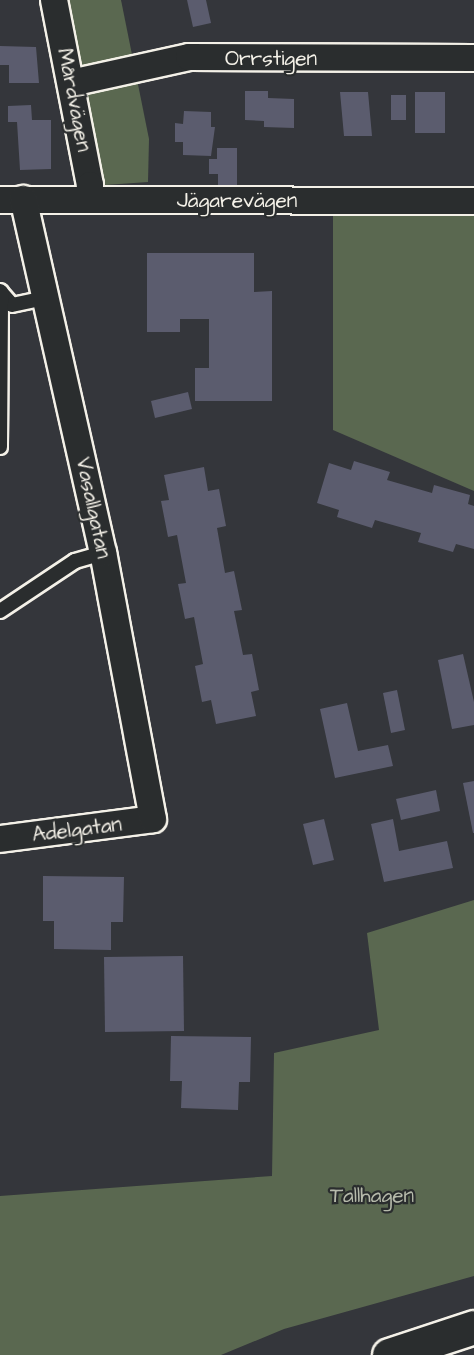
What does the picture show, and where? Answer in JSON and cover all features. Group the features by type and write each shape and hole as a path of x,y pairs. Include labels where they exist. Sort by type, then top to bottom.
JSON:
{"main road":[{"path":"396,1352 474,1320"},
{"path":"396,1352 474,1327"}],"street":[{"name":"Mårdvägen","path":"54,0 90,185 89,200"},
{"name":"Orrstigen","path":"71,83 189,57 474,58"},
{"name":"Jägarevägen","path":"12,199 474,201"},
{"name":"Vasallgatan","path":"12,199 46,298 103,553 153,819"},
{"name":"Adelgatan","path":"0,839 153,819"}],"lane":[{"path":"1,292 12,305 46,298"},
{"path":"0,447 1,292"},
{"path":"0,611 75,561 103,553"}],"green space":[{"path":"64,0 121,0 149,139 148,182 105,185"},
{"path":"333,213 474,213 474,491 333,430"},
{"name":"Tallhagen","path":"474,900 474,1276 284,1329 221,1355 0,1355 0,1196 272,1176 274,1053 379,1030 367,933"}],"building":[{"path":"187,0 206,0 211,23 193,27"},
{"path":"0,46 36,47 39,83 9,83 9,65 0,65"},
{"path":"245,91 268,91 268,98 294,99 294,128 264,127 264,121 245,120"},
{"path":"340,92 368,92 372,136 344,136"},
{"path":"415,92 445,92 445,133 415,133"},
{"path":"391,95 406,95 406,120 391,120"},
{"path":"31,105 32,120 51,120 51,169 20,170 17,122 8,122 8,106"},
{"path":"184,111 211,112 211,127 215,127 211,156 183,155 183,142 175,142 175,123 183,124"},
{"path":"217,148 237,148 237,185 218,185 218,174 209,174 209,159 217,159"},
{"path":"147,253 254,253 254,292 272,291 272,401 195,401 195,368 209,368 209,319 180,319 180,332 147,332"},
{"path":"188,392 192,409 155,418 151,401"},
{"path":"354,461 390,472 387,480 432,493 434,485 470,495 468,504 474,506 474,549 456,544 453,552 418,542 421,533 375,520 372,528 337,517 339,510 317,503 329,463 351,470"},
{"path":"204,467 208,491 219,489 226,526 217,528 225,573 234,571 242,610 234,611 243,655 252,654 259,690 251,692 256,716 216,724 211,700 202,702 195,666 203,664 194,617 185,619 178,584 186,583 177,535 168,537 161,501 169,500 164,475"},
{"path":"463,654 474,702 474,725 452,729 438,660"},
{"path":"397,690 405,730 391,733 383,693"},
{"path":"347,703 358,751 388,745 393,766 335,778 320,709"},
{"path":"474,781 474,833 473,833 463,783"},
{"path":"436,790 440,811 401,820 396,799"},
{"path":"324,819 334,860 313,865 303,824"},
{"path":"393,819 399,851 447,841 453,868 384,882 371,824"},
{"path":"43,876 124,877 123,922 111,922 111,950 54,949 54,921 43,921"},
{"path":"183,956 184,1031 105,1032 104,957"},
{"path":"171,1036 251,1037 250,1082 239,1082 238,1110 181,1108 182,1081 170,1081"}]}
